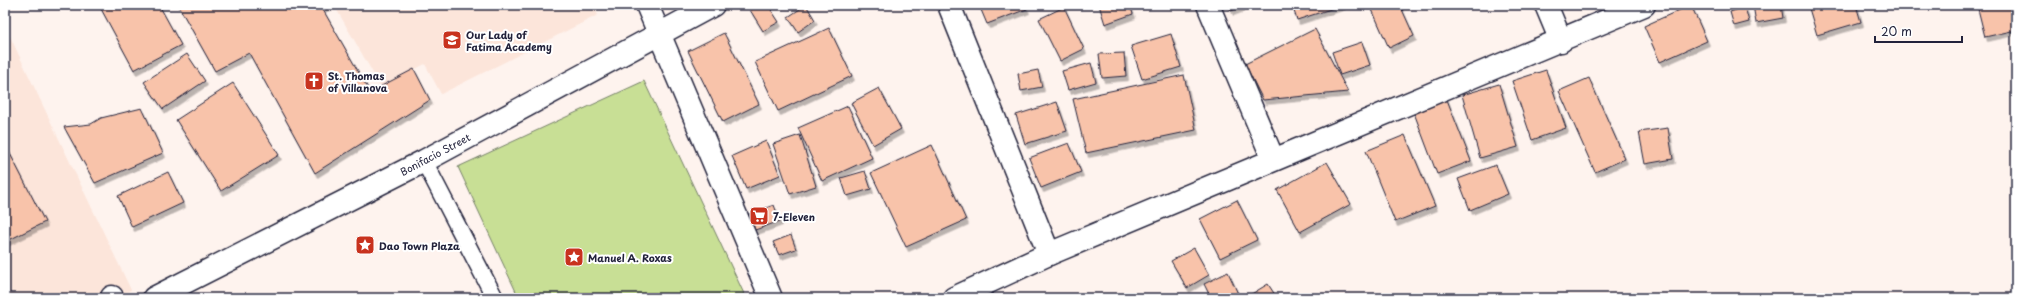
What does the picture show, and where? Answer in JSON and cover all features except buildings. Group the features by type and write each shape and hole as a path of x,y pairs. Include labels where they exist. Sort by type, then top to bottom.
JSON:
{"street":[{"path":"646,5 660,32 771,298"},
{"name":"Bonifacio Street","path":"154,298 424,161 660,32 713,5"},
{"path":"949,5 1049,254"},
{"path":"1208,5 1273,160"},
{"path":"1546,5 1561,40"},
{"path":"954,298 1049,254 1644,5"}],"lane":[{"path":"424,161 495,298"}],"shaded area":[{"name":"Our Lady of Fatima Academy","path":"334,5 593,5 598,15 441,94 425,64 381,87"},
{"path":"5,28 131,290 115,298 5,298"}],"green space":[{"path":"644,81 746,298 519,298 458,167"}],"place":[{"name":"Our Lady of Fatima Academy","path":"452,40"},
{"name":"St. Thomas of Villanova","path":"314,81"},
{"name":"7-Eleven","path":"759,216"},
{"name":"Dao Town Plaza","path":"365,245"},
{"name":"Manuel A. Roxas","path":"574,257"}]}
